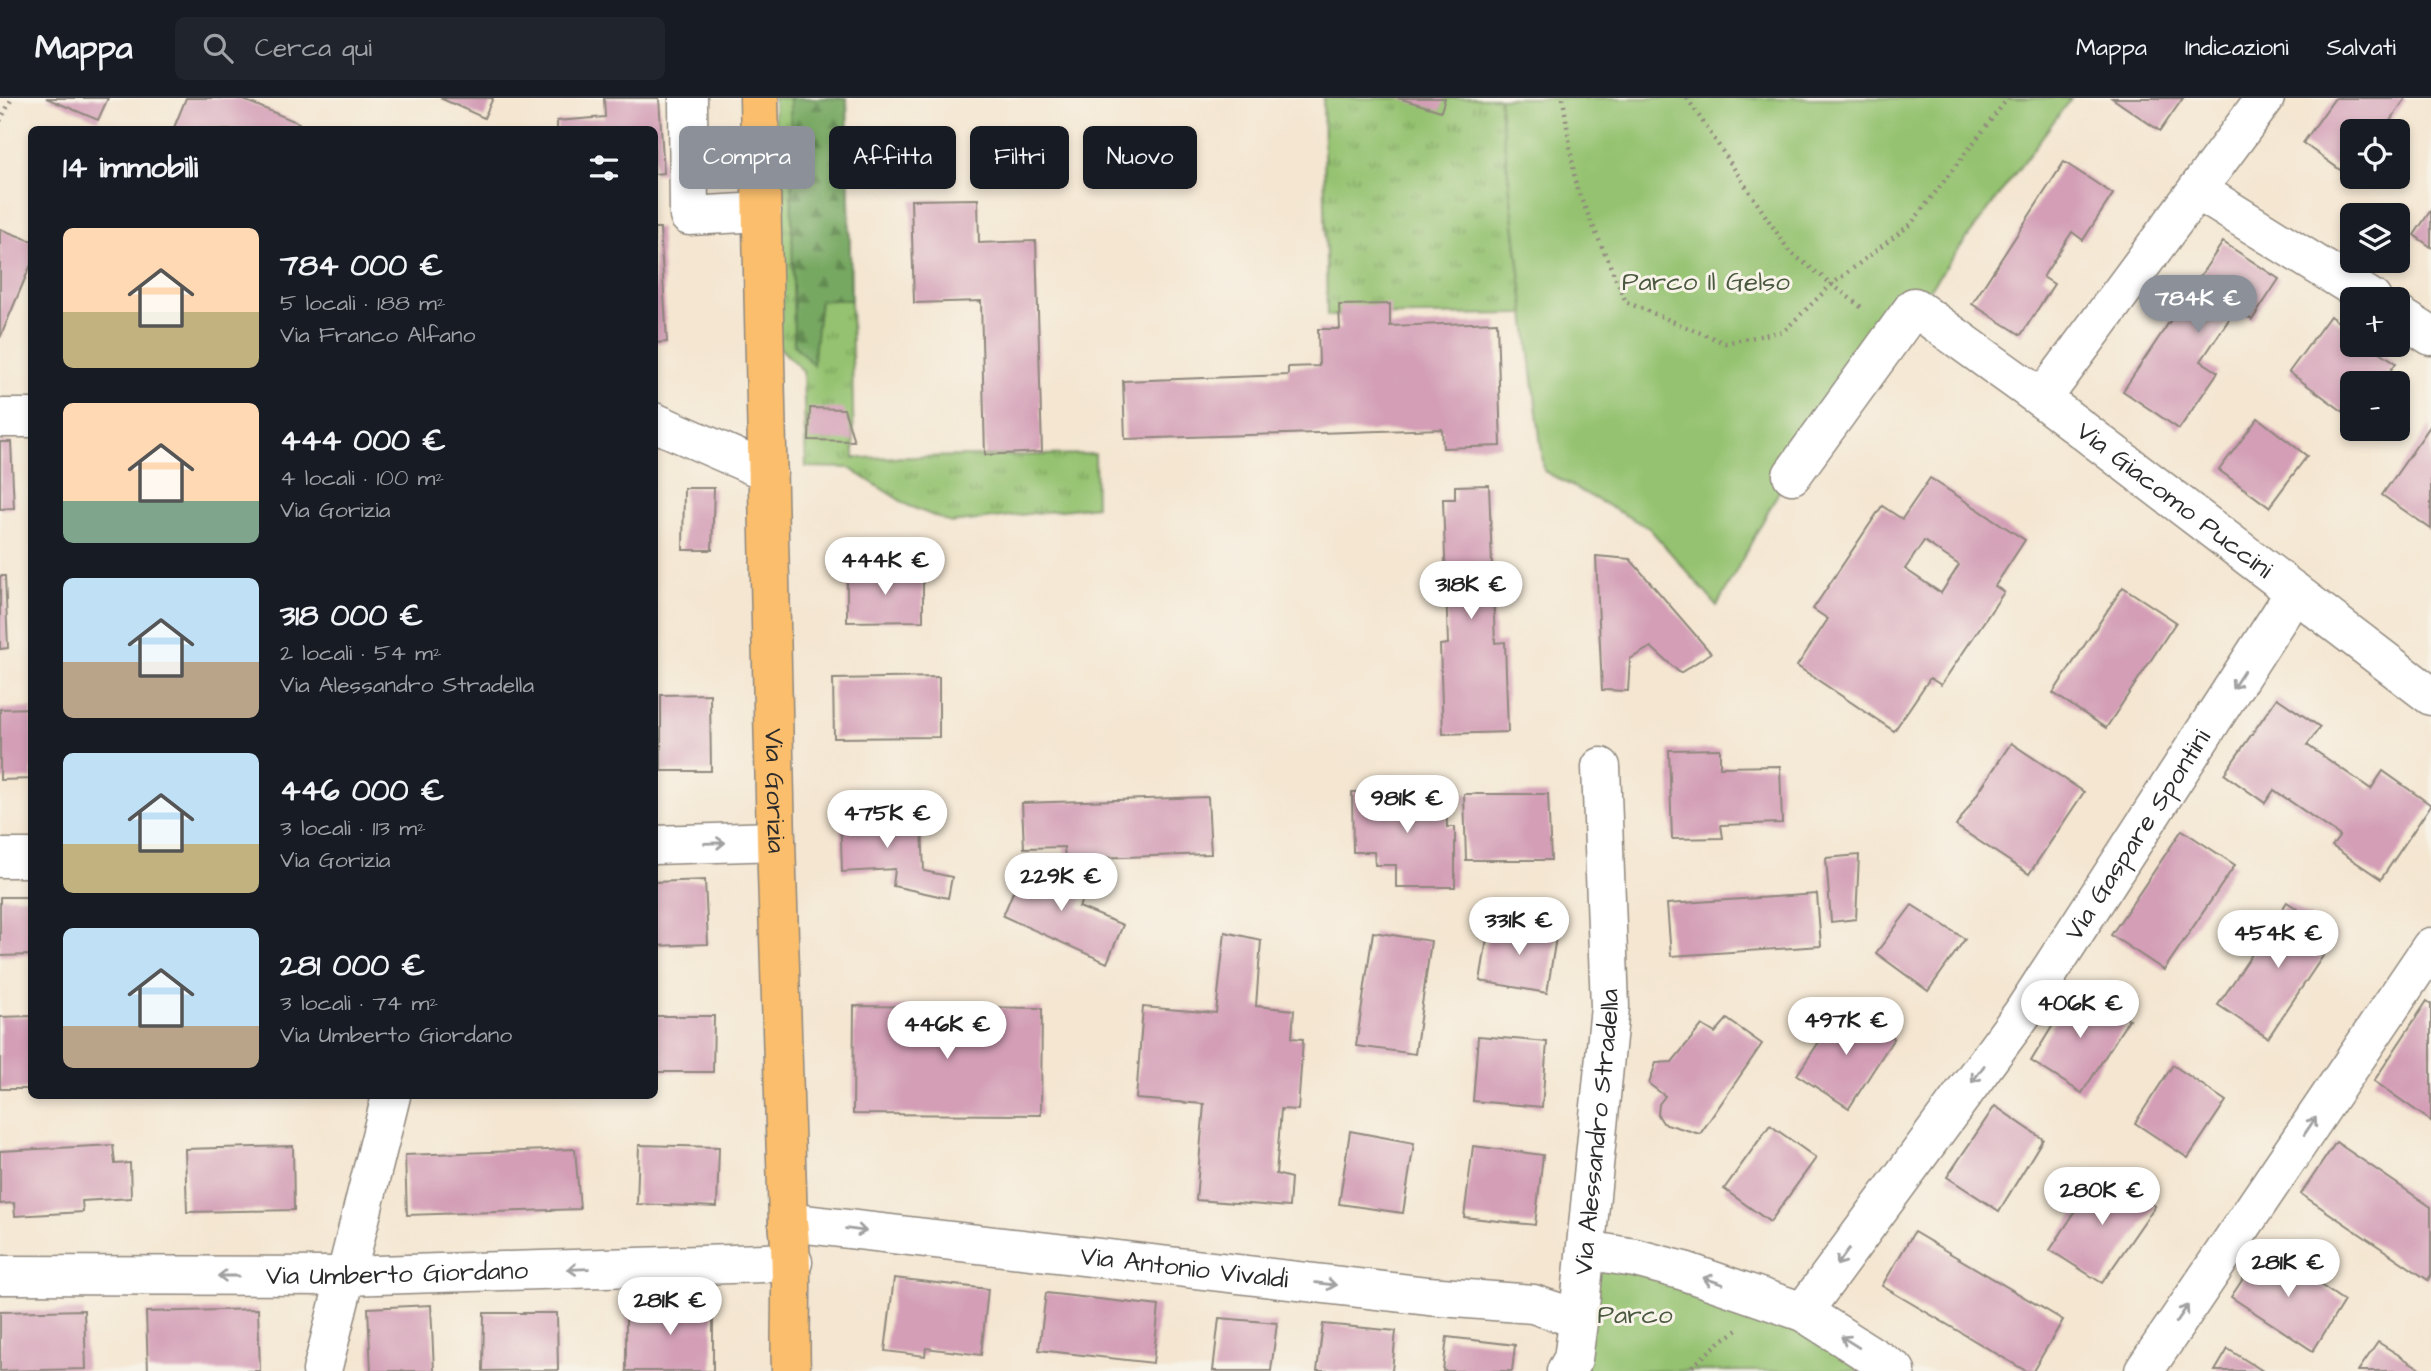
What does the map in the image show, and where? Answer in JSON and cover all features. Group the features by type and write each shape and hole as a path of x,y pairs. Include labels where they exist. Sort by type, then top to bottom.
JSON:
{"main road":[{"name":"Via Gorizia","path":"759,98 776,841 788,1222 793,1262 791,1371"}],"street":[{"path":"688,98 689,216 762,212"},
{"path":"2042,399 2266,98"},
{"path":"2197,190 2353,287"},
{"path":"1793,475 1904,320"},
{"name":"Via Giacomo Puccini","path":"1904,320 2042,399 2431,696"},
{"path":"2410,323 2431,336"},
{"path":"0,418 28,418"},
{"path":"658,424 768,472"},
{"name":"Via Gaspare Spontini","path":"1790,1308 2022,1014 2295,593"},
{"name":"Via Alessandro Stradella","path":"1566,1371 1573,1359 1579,1315 1610,1007 1601,767"},
{"path":"658,845 776,841"},
{"path":"0,858 28,858"},
{"path":"2144,1371 2431,947"},
{"path":"322,1371 390,1099"},
{"name":"Via Antonio Vivaldi","path":"788,1222 1428,1296 1533,1304 1566,1315 1579,1315"},
{"path":"1586,1250 1635,1258 1684,1271 1790,1308 1896,1371"},
{"name":"Via Umberto Giordano","path":"0,1275 345,1276 793,1262"}],"path":[{"path":"0,121 12,98"},
{"path":"1563,98 1576,187 1626,302 1725,343 1784,331 1831,285 1911,224 2008,98"},
{"path":"1687,98 1789,251 1831,285 1904,320"},
{"path":"1687,1371 1722,1340 1790,1308"}],"green space":[{"path":"774,98 847,98 848,126 829,126 829,189 849,189 854,458 1095,454 1096,506 951,523 909,506 849,468 806,467 803,371 778,346 775,189 815,189 815,126 774,126"},
{"path":"790,98 847,98 848,126 829,126 829,189 849,189 851,300 820,300 813,365 794,345 791,189 815,189 815,126 790,126"},
{"path":"1323,98 1499,98 1525,314 1327,316"},
{"name":"Parco Il Gelso","path":"1499,98 2071,98 1778,493 1717,606 1649,528 1544,471"},
{"name":"Parco","path":"1586,1250 1635,1258 1896,1371 1566,1371"}],"building":[{"path":"46,98 108,98 98,120"},
{"path":"186,98 239,98 299,123 298,126 175,126"},
{"path":"440,98 493,98 484,118"},
{"path":"604,98 659,98 664,173 658,174 658,126 557,126 557,121 605,117"},
{"path":"1398,98 1445,98 1441,111"},
{"path":"2112,98 2183,98 2160,131"},
{"path":"2335,98 2406,98 2391,119 2340,119 2340,170 2303,143"},
{"path":"2064,162 2113,194 2083,240 2072,232 2043,277 2054,284 2021,335 1972,304"},
{"path":"978,199 979,243 1036,241 1042,452 985,455 981,301 914,303 911,200"},
{"path":"2431,210 2431,247 2414,235"},
{"path":"658,228 660,228 667,342 658,343"},
{"path":"0,229 28,240 28,272 0,338"},
{"path":"2223,242 2279,279 2252,320 2236,309 2201,361 2218,372 2179,429 2123,391"},
{"path":"1390,304 1390,326 1497,322 1501,446 1443,448 1442,429 1125,439 1123,381 1288,375 1288,367 1319,366 1318,329 1340,329 1339,305"},
{"path":"2330,316 2340,323 2340,357 2387,357 2396,363 2390,371 2340,371 2340,409 2289,372"},
{"path":"810,408 844,409 854,441 809,440"},
{"path":"2258,418 2307,456 2269,507 2219,470"},
{"path":"2431,425 2431,529 2382,495"},
{"path":"0,442 11,442 14,508 0,509"},
{"path":"1930,478 2025,540 1995,586 2004,592 1941,685 1930,678 1894,731 1797,666 1828,619 1813,609 1882,506 1902,519","holes":["1924,541 1959,565 1941,593 1905,569"]},
{"path":"1489,485 1495,643 1505,642 1508,732 1443,734 1440,645 1448,644 1443,499 1455,499 1455,486"},
{"path":"684,488 714,488 712,550 683,550"},
{"path":"1596,556 1630,559 1711,653 1680,673 1651,647 1630,659 1628,691 1602,690"},
{"path":"923,571 923,621 847,622 847,573"},
{"path":"0,576 5,576 8,648 0,649"},
{"path":"2123,587 2176,622 2106,728 2053,693"},
{"path":"939,677 939,737 834,738 833,679"},
{"path":"710,694 711,771 661,771 661,695"},
{"path":"2277,698 2320,727 2307,745 2371,789 2383,771 2431,805 2381,879 2332,846 2340,836 2274,790 2265,803 2224,774"},
{"path":"28,708 28,779 0,780 0,709"},
{"path":"2011,743 2084,792 2029,874 1956,826"},
{"path":"1720,749 1720,767 1780,766 1782,823 1721,825 1723,838 1672,839 1669,750"},
{"path":"1446,791 1447,827 1455,827 1455,887 1396,887 1396,865 1375,865 1374,852 1353,852 1352,792"},
{"path":"1464,794 1548,794 1551,860 1466,860"},
{"path":"1208,797 1211,854 1065,859 1064,847 1024,848 1022,803"},
{"path":"895,807 895,830 922,829 924,871 952,877 948,898 893,886 895,869 842,872 840,808"},
{"path":"2182,830 2235,865 2164,970 2111,935"},
{"path":"1859,855 1856,919 1831,922 1826,858"},
{"path":"1025,863 1087,889 1079,907 1123,925 1107,963 1003,916"},
{"path":"705,880 708,944 658,946 658,882"},
{"path":"1817,894 1821,946 1671,956 1667,904"},
{"path":"0,897 28,897 28,955 0,956"},
{"path":"2287,902 2337,935 2268,1038 2218,1005"},
{"path":"1912,905 1965,939 1928,991 1876,953"},
{"path":"1490,921 1557,931 1547,993 1480,981"},
{"path":"1225,932 1261,940 1256,1006 1294,1010 1292,1038 1303,1039 1298,1110 1281,1109 1276,1174 1291,1178 1289,1207 1196,1200 1204,1104 1136,1099 1143,1007 1216,1013"},
{"path":"1373,932 1431,941 1415,1054 1356,1046"},
{"path":"2077,986 2129,1019 2082,1093 2031,1061"},
{"path":"2427,1001 2431,1004 2431,1121 2374,1081"},
{"path":"854,1006 1042,1008 1041,1115 853,1114"},
{"path":"1843,1006 1894,1038 1849,1108 1797,1075"},
{"path":"28,1016 28,1089 0,1089 0,1017"},
{"path":"658,1016 714,1016 713,1072 658,1072"},
{"path":"1727,1019 1762,1044 1700,1134 1663,1123 1658,1115 1659,1104 1665,1096 1649,1084 1656,1063 1672,1062 1702,1025 1715,1033"},
{"path":"1478,1036 1547,1042 1542,1107 1473,1101"},
{"path":"2173,1065 2226,1101 2188,1158 2135,1123"},
{"path":"1995,1106 2043,1139 1999,1211 1947,1177"},
{"path":"1770,1125 1816,1158 1770,1222 1724,1189"},
{"path":"1350,1131 1414,1143 1403,1213 1339,1204"},
{"path":"2336,1142 2431,1207 2431,1275 2428,1280 2301,1194"},
{"path":"113,1145 115,1164 130,1163 131,1198 82,1201 83,1212 15,1216 14,1203 0,1204 0,1151"},
{"path":"639,1145 719,1147 717,1207 637,1204"},
{"path":"293,1146 294,1210 187,1212 185,1149"},
{"path":"1473,1146 1543,1155 1535,1225 1464,1217"},
{"path":"575,1149 580,1209 407,1215 405,1155"},
{"path":"2102,1171 2155,1206 2102,1283 2050,1250"},
{"path":"1914,1232 2063,1320 2033,1371 2026,1371 1882,1286"},
{"path":"2264,1247 2344,1301 2313,1351 2231,1297"},
{"path":"894,1278 988,1289 981,1355 926,1348 925,1356 885,1351"},
{"path":"1046,1293 1159,1306 1153,1363 1039,1350"},
{"path":"713,1302 713,1371 626,1371 626,1303"},
{"path":"431,1305 434,1371 371,1371 368,1308"},
{"path":"258,1309 260,1371 148,1371 146,1312"},
{"path":"84,1310 86,1369 0,1371 0,1312"},
{"path":"484,1313 557,1313 558,1370 483,1371"},
{"path":"1219,1318 1277,1323 1271,1371 1213,1371"},
{"path":"1323,1324 1396,1331 1392,1371 1317,1371"},
{"path":"1447,1337 1515,1345 1512,1371 1443,1371"},
{"path":"2378,1342 2424,1371 2358,1371"},
{"path":"2228,1349 2263,1371 2215,1371"}]}
